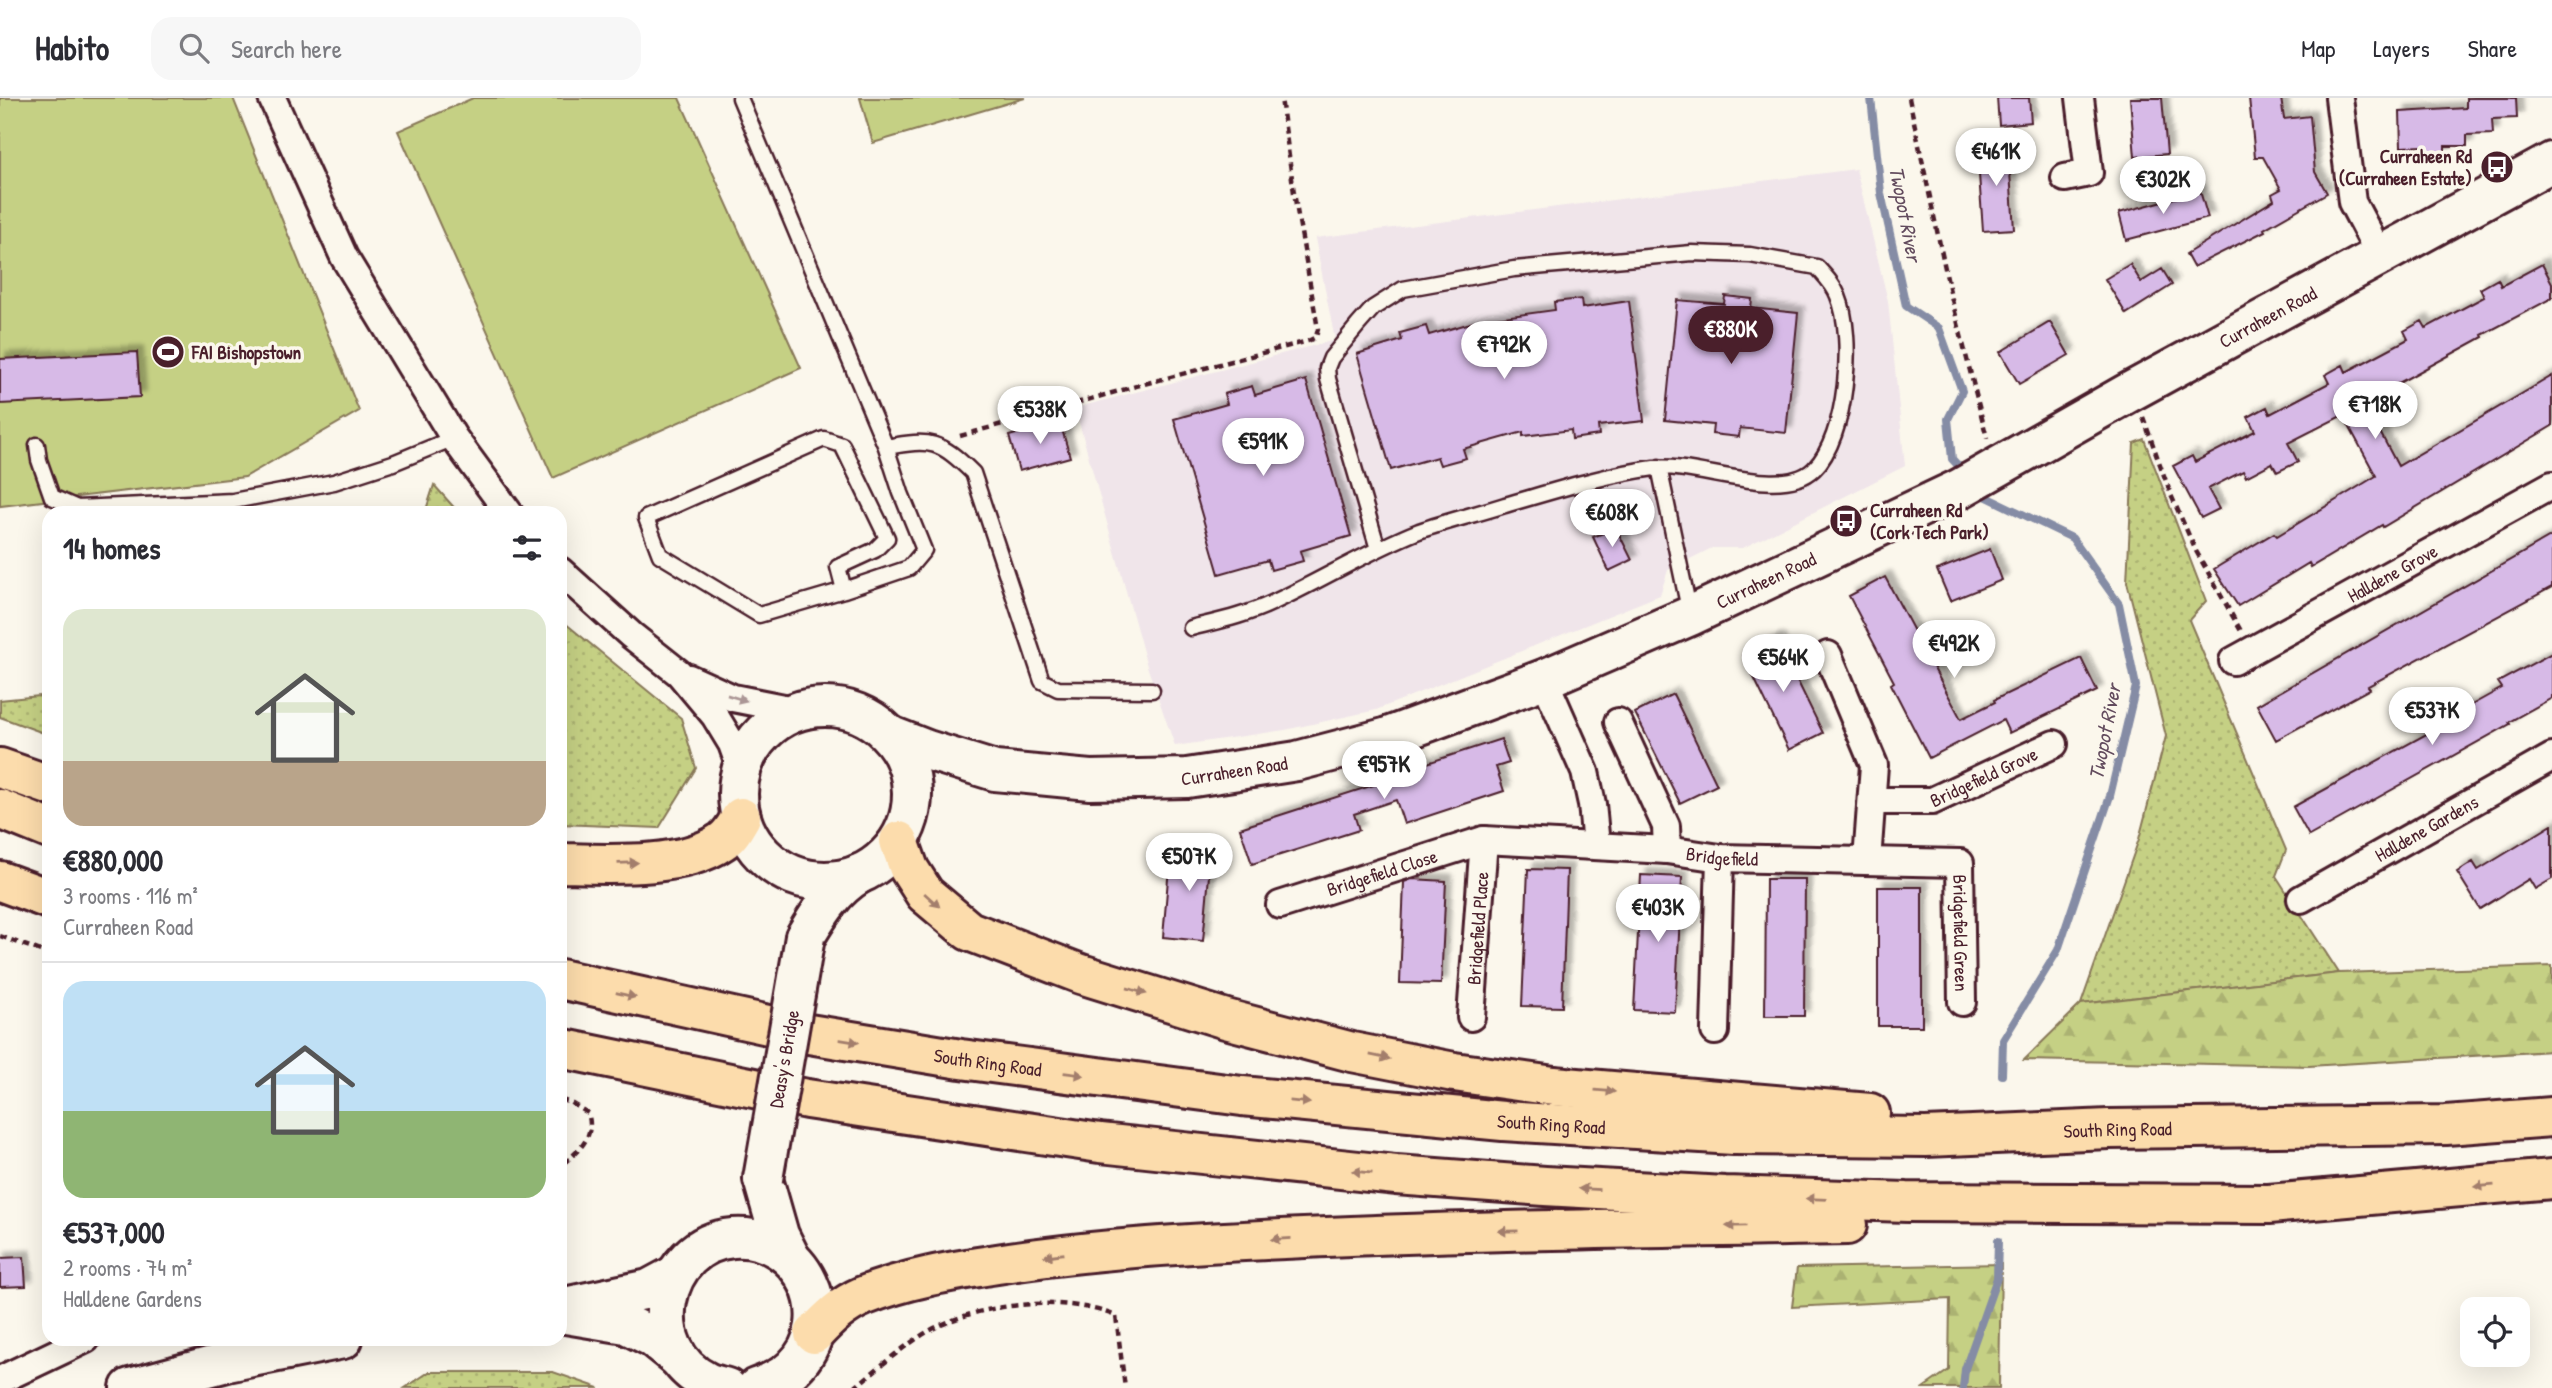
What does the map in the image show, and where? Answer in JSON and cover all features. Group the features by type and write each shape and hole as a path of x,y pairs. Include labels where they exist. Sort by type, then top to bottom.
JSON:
{"highway":[{"path":"0,768 42,783"},
{"path":"0,809 42,826"},
{"path":"567,863 653,862 676,858 720,843 732,833 741,817"},
{"path":"899,841 909,869 925,894 969,931 1081,974 1226,1019 1352,1052 1454,1072 1554,1086 1875,1114 2109,1129"},
{"path":"0,881 42,896"},
{"name":"South Ring Road","path":"567,981 809,1034 961,1059 1241,1096 1503,1121 1734,1135 1926,1137 2109,1129 2446,1125 2552,1117"},
{"path":"567,1049 807,1099 952,1122 1100,1143 1396,1175 1725,1196 1907,1202 2269,1204"},
{"path":"814,1334 838,1308 862,1296 891,1287 973,1268 1141,1246 1436,1233 2061,1221 2552,1179"}],"street":[{"path":"2065,178 2089,173 2080,98"},
{"path":"2339,98 2352,202 2381,257"},
{"path":"278,100 344,257 454,438 504,506"},
{"name":"Curraheen Road","path":"891,736 995,771 1090,780 1186,778 1297,761 1385,738 1544,679 1690,615 1959,489 2128,393 2552,162"},
{"name":"Halldene Grove","path":"2243,656 2552,485"},
{"path":"567,577 678,673 715,716 732,744 741,769"},
{"path":"1828,654 1874,765 1867,861"},
{"path":"678,673 733,698 799,710"},
{"path":"1544,679 1586,772 1596,845"},
{"name":"Curraheen Road","path":"805,937 832,896 844,883 881,861 899,841 909,819 913,796 907,764 891,736 876,723 839,707 819,706 799,710 773,723 753,744 741,769 738,793 741,817 749,837 762,854 779,868 805,879 832,881 859,874"},
{"path":"1618,722 1666,826 1667,850"},
{"name":"Bridgefield Grove","path":"1872,802 1932,802 2054,744"},
{"name":"Halldene Gardens","path":"2301,899 2552,757"},
{"name":"Curraheen Road","path":"913,796 950,781 995,771"},
{"name":"Bridgefield","path":"1484,840 1667,850 1720,858 1960,863"},
{"name":"Bridgefield Close","path":"1280,905 1484,840"},
{"name":"Bridgefield Place","path":"1471,1017 1484,840"},
{"path":"1715,1031 1720,858"},
{"name":"Bridgefield Green","path":"1960,863 1962,1002"},
{"name":"Curraheen Road","path":"779,868 800,909 805,937"},
{"name":"Deasy's Bridge","path":"762,1180 805,937"},
{"path":"678,1358 668,1338 664,1317 666,1295 675,1275 691,1256 712,1243 740,1214 762,1180"},
{"path":"762,1180 779,1235 790,1257"},
{"path":"712,1243 732,1238 753,1239 773,1245 790,1257 804,1273 813,1292 816,1313 814,1334 800,1360 769,1385"},
{"path":"567,1308 649,1289 675,1275"},
{"path":"567,1311 626,1324 652,1337 691,1372 714,1386"},
{"path":"0,1380 71,1346"},
{"path":"130,1388 225,1350 268,1346"}],"lane":[{"path":"740,98 886,447 924,550 909,568 844,590 759,615 660,555 646,519 824,439 842,445 887,538 875,550 838,567 844,590"},
{"path":"1191,628 1251,612 1273,603 1421,530 1602,478 1659,467 1779,482 1814,470 1832,442 1842,407 1846,351 1840,299 1817,267 1750,255 1692,253 1538,266 1403,289 1387,297 1358,325 1331,358 1327,368 1378,549"},
{"path":"122,506 233,501 334,482 393,463 454,438"},
{"path":"886,447 919,442 935,443 954,455 973,473 1042,681 1058,689 1152,690"},
{"path":"37,445 39,460 52,497 72,506"},
{"path":"1659,467 1690,615"}],"path":[{"path":"935,443 1316,337 1318,329 1294,193 1281,98"},
{"path":"1909,98 1950,292 1996,468"},
{"path":"2128,393 2143,415 2171,495 2243,656"},
{"path":"0,936 42,951"},
{"path":"567,1103 588,1113 592,1124 578,1153 567,1161"},
{"path":"854,1388 907,1345 929,1331 960,1317 1051,1303 1100,1309 1116,1315 1125,1388"}],"shaded area":[{"path":"1856,169 1888,301 1905,466 1743,548 1712,548 1668,570 1660,595 1376,710 1285,730 1175,746 1147,666 1075,408 1335,340 1315,238"}],"green space":[{"name":"FAI Bishopstown","path":"0,98 233,98 359,411 245,477 0,506"},
{"path":"473,98 679,98 801,368 553,478 398,131"},
{"path":"860,98 1025,98 873,143"},
{"path":"2144,439 2206,601 2189,620 2286,850 2276,876 2339,973 2081,1004 2139,839 2166,736 2127,582 2134,443"},
{"path":"434,485 453,506 427,506"},
{"path":"567,625 681,718 696,768 659,828 567,824"},
{"path":"42,696 42,732 0,717 0,700"},
{"path":"2552,966 2552,1051 2309,1066 2024,1060 2081,1004 2339,973"},
{"path":"2001,1264 1999,1388 1923,1388 1949,1370 1950,1299 1792,1307 1797,1268"},
{"path":"429,1372 553,1372 599,1388 405,1388"}],"building":[{"path":"1997,98 2029,98 2031,122 1999,125"},
{"path":"2130,98 2162,98 2167,154 2135,157"},
{"path":"2249,98 2281,98 2284,119 2310,116 2315,172 2327,193 2264,229 2265,231 2193,267 2186,254 2274,200 2272,194 2281,189 2263,157 2255,157"},
{"path":"2466,98 2516,98 2517,118 2492,119 2493,134 2467,135 2467,146 2445,146 2445,153 2423,154 2423,146 2401,147 2400,112 2466,108"},
{"path":"2008,144 2014,229 1983,231 1977,146"},
{"path":"2200,191 2208,218 2126,240 2119,213"},
{"path":"2130,264 2141,282 2162,269 2172,285 2126,314 2105,279"},
{"path":"2542,264 2552,283 2552,298 2364,402 2398,466 2552,376 2552,426 2383,527 2382,525 2311,567 2309,563 2238,606 2214,569 2274,533 2277,536 2376,476 2343,415 2288,443 2298,462 2277,472 2272,463 2246,477 2243,471 2208,489 2219,509 2201,518 2173,466 2192,456 2195,462 2255,431 2248,417 2267,407 2270,414 2329,383 2325,375 2343,365 2346,372 2408,339 2404,331 2422,321 2426,328 2484,297 2480,289 2498,279 2501,286"},
{"path":"1725,296 1752,299 1751,308 1798,313 1786,433 1740,428 1739,437 1712,434 1713,425 1665,420 1677,300 1724,304"},
{"path":"1581,299 1582,308 1629,301 1644,421 1598,426 1599,435 1572,439 1571,430 1523,436 1523,432 1463,449 1466,458 1440,465 1437,457 1391,470 1357,354 1402,340 1400,333 1426,326 1429,335 1481,320 1555,310 1554,302"},
{"path":"2050,322 2069,355 2019,384 2000,352"},
{"path":"137,352 140,397 0,404 0,359"},
{"path":"1306,380 1351,536 1300,551 1303,561 1271,570 1268,560 1219,574 1174,419 1227,404 1224,394 1252,386 1255,395"},
{"path":"1060,422 1070,457 1019,471 1009,436"},
{"path":"1616,528 1632,560 1609,571 1593,537"},
{"path":"2552,536 2552,587 2368,686 2370,689 2276,740 2257,705"},
{"path":"1990,549 2002,580 1950,601 1937,570"},
{"path":"1885,577 1961,719 2081,658 2097,691 2009,733 2003,720 1929,758 1891,684 1894,682 1849,596"},
{"path":"1777,639 1823,733 1789,750 1743,655"},
{"path":"2552,653 2552,698 2309,836 2293,807 2434,730 2432,727 2502,688 2498,682"},
{"path":"1673,694 1717,785 1680,803 1635,713"},
{"path":"1501,739 1509,763 1496,767 1504,791 1404,824 1396,800 1354,814 1359,830 1252,864 1240,828 1374,785 1372,781"},
{"path":"2552,825 2552,879 2535,889 2529,879 2480,909 2457,872 2473,862 2478,870"},
{"path":"1182,844 1218,847 1216,866 1210,865 1203,941 1163,937 1169,867 1180,868"},
{"path":"1528,869 1567,870 1562,1007 1522,1006"},
{"path":"1641,875 1682,877 1675,1012 1634,1010"},
{"path":"1412,879 1446,881 1441,984 1400,983 1404,882"},
{"path":"1766,879 1805,879 1804,1016 1765,1016"},
{"path":"1878,887 1922,887 1922,1026 1878,1026"},
{"path":"24,1257 26,1286 0,1287 0,1258"}],"waterway":[{"name":"Twopot River","path":"1871,98 1881,193 1906,306 1939,328 1962,391 1948,419 1952,459 1966,474"},
{"name":"Twopot River","path":"1979,489 1985,496 2072,538 2119,604 2136,686 2110,796 2058,950 2003,1040 2002,1075"},
{"path":"1963,1388 1965,1369 1997,1278 1998,1241"}],"place":[{"name":"Curraheen Rd (Curraheen Estate)","path":"2497,167"},
{"name":"FAI Bishopstown","path":"168,352"},
{"name":"Curraheen Rd (Cork Tech Park)","path":"1846,521"}]}
